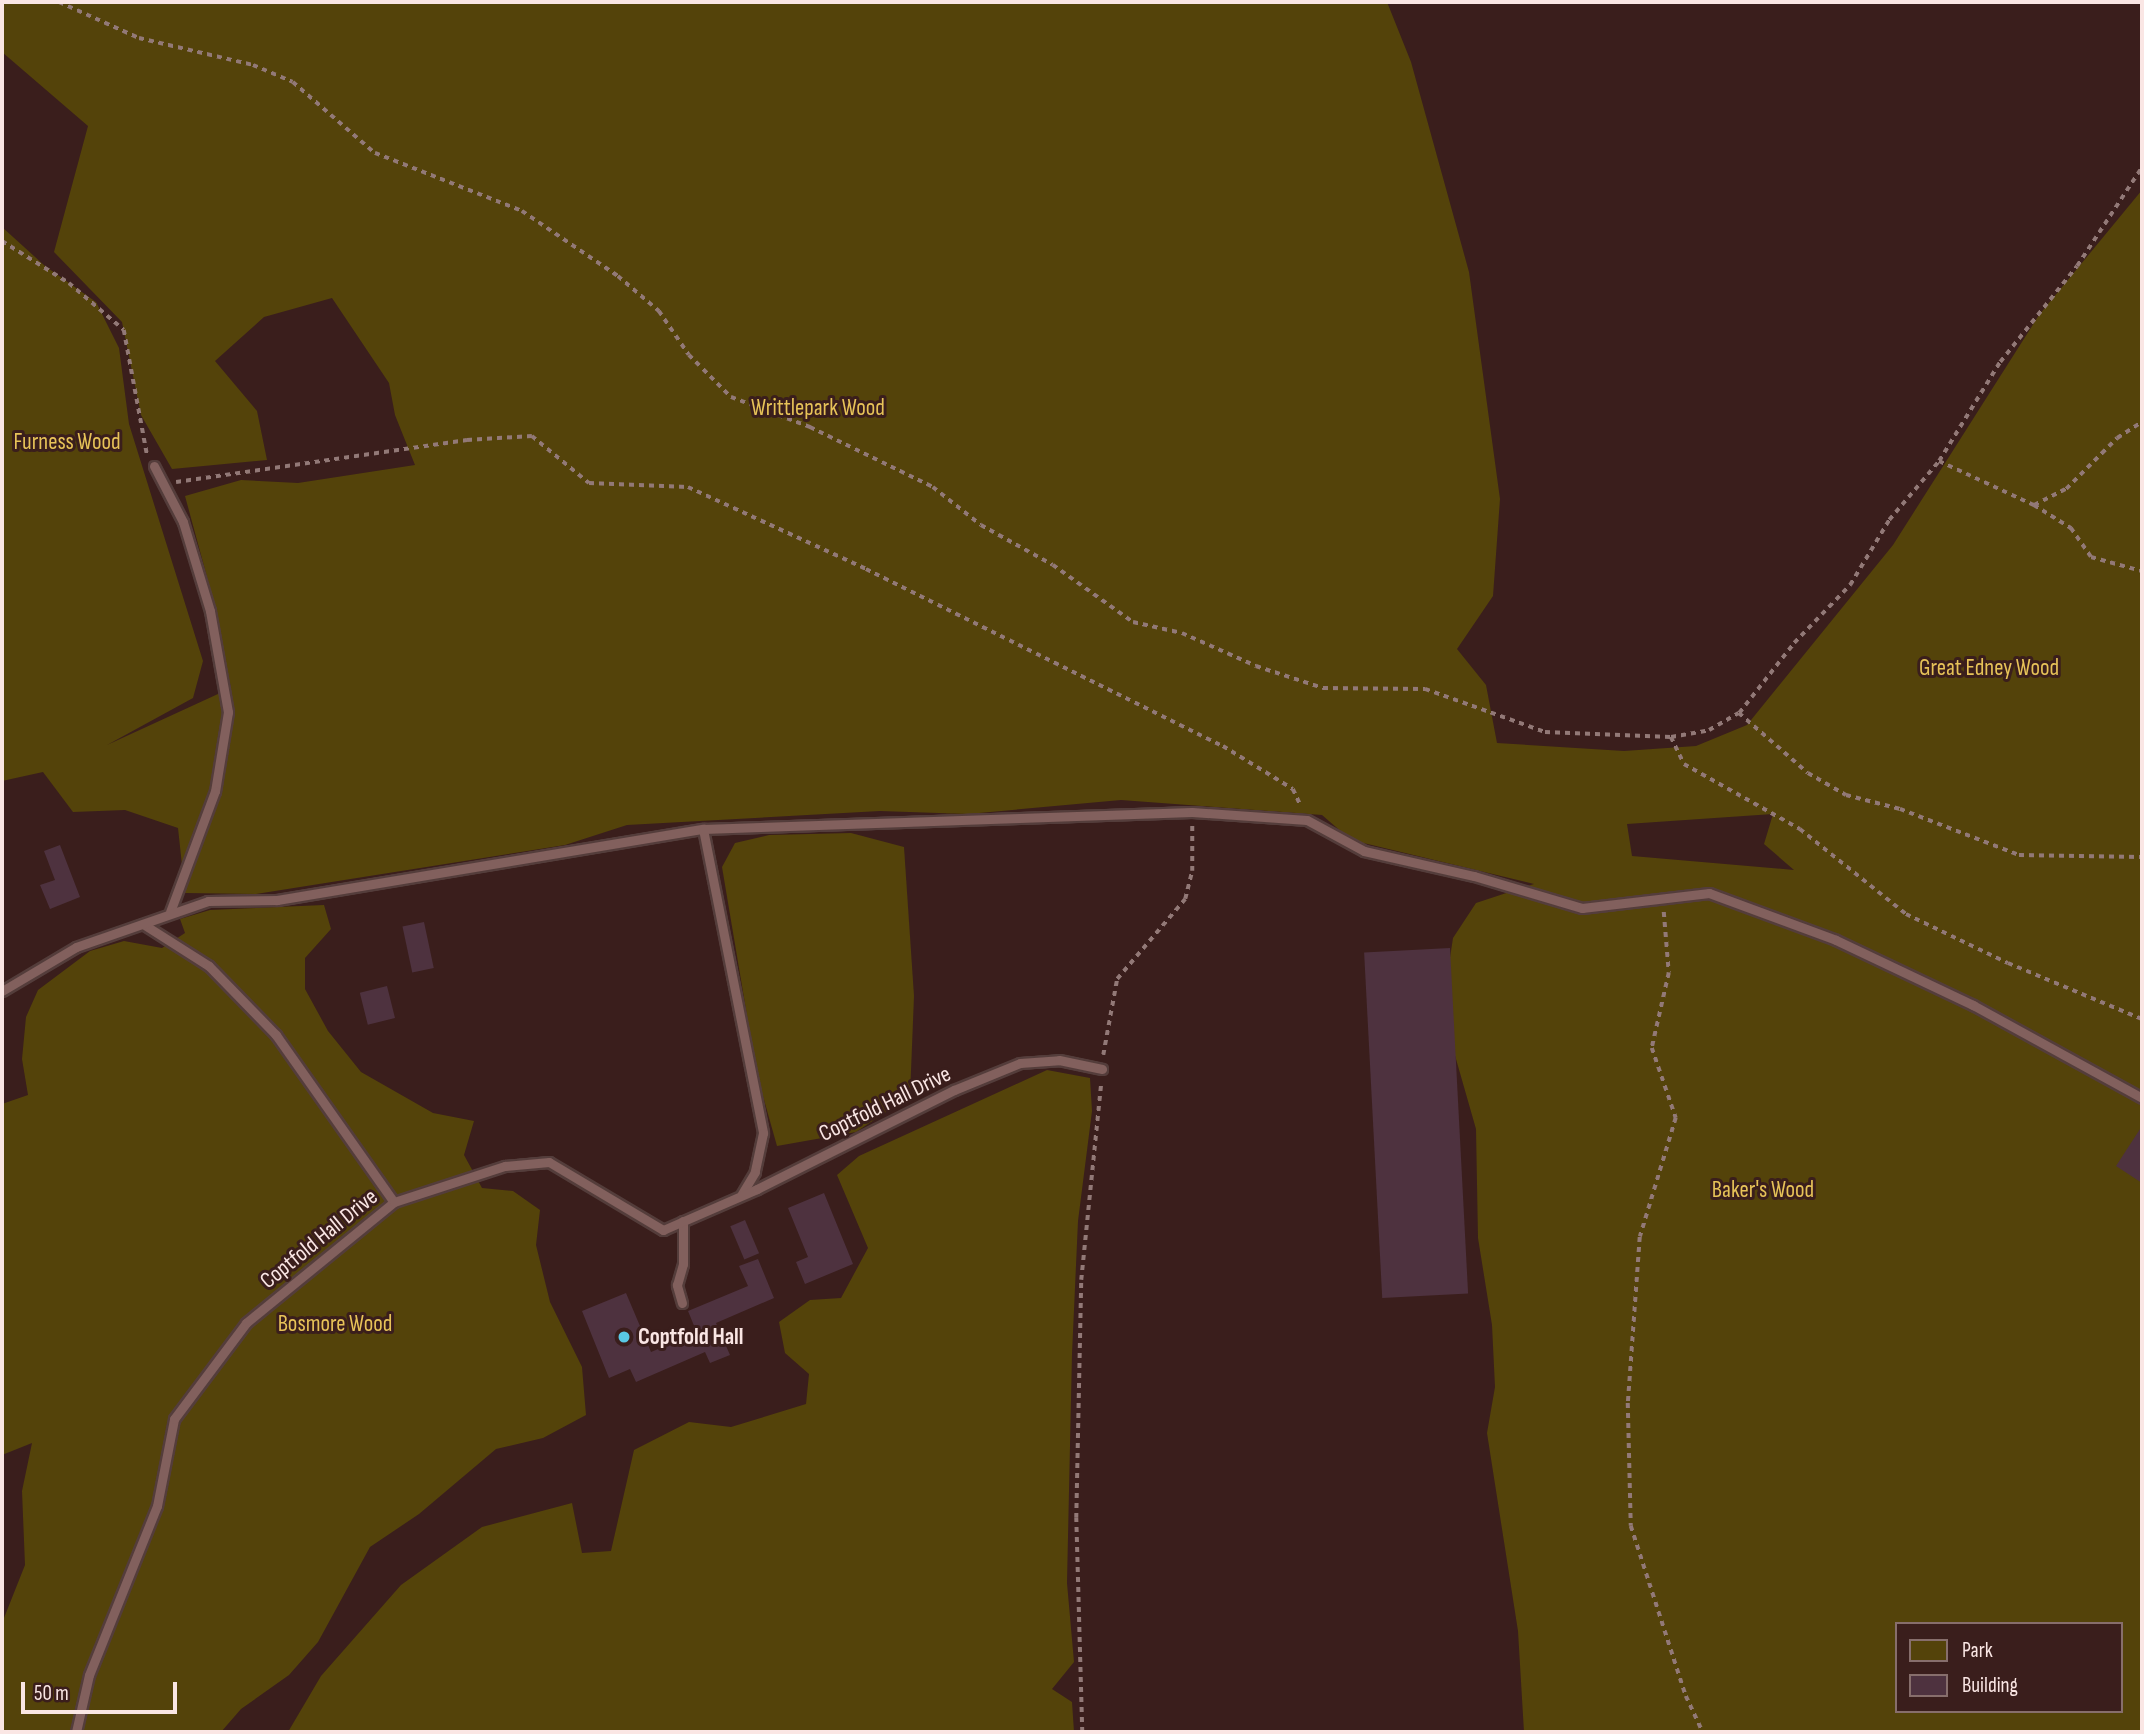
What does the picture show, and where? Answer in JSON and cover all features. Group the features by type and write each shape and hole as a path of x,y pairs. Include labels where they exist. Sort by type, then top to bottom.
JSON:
{"lane":[{"path":"154,466 183,522 210,611 228,712 215,791 170,912"},
{"path":"2,991 76,947 170,912 208,901 278,900 703,829 1192,812 1307,820 1364,851 1474,876 1582,908 1709,893 1836,940 1973,1005 2142,1098"},
{"path":"703,829 763,1133 755,1172 741,1196"},
{"path":"143,924 209,966 276,1035 394,1202"},
{"name":"Coptfold Hall Drive","path":"76,1732 89,1675 157,1506 174,1419 246,1323 394,1202 505,1166 549,1162 663,1230 741,1196 954,1090 1020,1063 1059,1060 1102,1069"},
{"path":"682,1303 677,1285 683,1264 683,1221"}],"path":[{"path":"59,2 139,38 253,65 293,82 375,153 522,211 618,276 659,312 689,355 731,397 810,427 933,487 981,525 1053,565 1133,622 1182,633 1256,666 1323,688 1425,689 1545,732 1671,737 1709,730 1739,713 1794,643 1850,584 1889,520 1939,461 2000,362 2077,266 2142,167"},
{"path":"2,241 69,283 124,330 143,447 154,466"},
{"path":"2034,505 2066,489 2117,438 2142,422"},
{"path":"164,484 467,440 532,436 589,483 688,487 891,581 1223,746 1293,789 1307,820"},
{"path":"1939,461 2034,505 2071,528 2091,557 2142,570"},
{"path":"1739,713 1808,773 1846,795 1900,809 2019,855 2142,857"},
{"path":"1671,737 1684,764 1800,829 1906,914 2008,963 2142,1019"},
{"path":"1082,1732 1076,1518 1081,1280 1102,1069 1117,979 1185,899 1192,871 1192,812"},
{"path":"1663,899 1669,973 1652,1048 1676,1118 1640,1237 1628,1403 1630,1526 1686,1696 1703,1732"}],"green space":[{"path":"2,2 1387,2 1411,62 1469,272 1500,499 1493,596 1457,649 1486,685 1497,743 1624,751 1696,746 1747,725 1893,545 2039,315 2142,190 2142,1732 1524,1732 1518,1631 1487,1433 1495,1387 1492,1325 1478,1238 1476,1129 1442,1010 1453,938 1476,903 1534,884 1351,840 1322,815 1121,800 968,814 880,811 627,825 565,845 256,894 185,893 178,828 125,810 73,812 43,772 2,781 2,227 45,266 96,302 119,348 129,424 203,661 193,698 107,745 231,688 210,588 185,496 241,480 298,483 415,465 395,415 389,383 332,298 264,317 215,361 257,411 267,460 172,469 141,415 122,322 54,252 88,126 2,52","holes":["1773,814 1764,844 1794,870 1632,856 1627,824"]},
{"path":"851,833 904,847 914,996 910,1096 856,1132 777,1146 757,1075 722,867 735,843 769,835"},
{"name":"Bosmore Wood","path":"324,905 331,929 305,958 305,989 328,1031 361,1072 433,1113 474,1121 464,1155 482,1188 513,1191 540,1210 536,1245 550,1302 582,1367 586,1415 543,1438 496,1449 419,1514 370,1547 318,1642 289,1675 241,1709 221,1732 2,1732 2,1623 25,1565 22,1491 32,1443 2,1455 2,1104 28,1095 22,1059 26,1017 38,990 90,951 124,941 162,948 185,933 180,919 210,910"},
{"path":"1047,1070 1090,1078 1092,1111 1078,1221 1072,1354 1067,1583 1074,1662 1052,1689 1072,1702 1074,1732 288,1732 321,1676 401,1585 482,1527 572,1503 582,1553 611,1551 634,1450 689,1422 731,1427 806,1404 809,1374 785,1353 779,1322 810,1300 841,1298 868,1248 837,1175 859,1156"}],"building":[{"path":"60,845 80,897 50,909 40,885 55,880 44,851"},
{"path":"424,922 434,968 412,973 402,927"},
{"path":"1450,948 1468,1294 1382,1298 1364,953"},
{"path":"387,986 395,1018 368,1025 360,993"},
{"path":"2142,1126 2142,1183 2116,1166"},
{"path":"824,1193 853,1264 805,1284 796,1262 808,1257 788,1208"},
{"path":"745,1220 759,1253 744,1259 730,1226"},
{"path":"758,1259 774,1298 716,1323 730,1355 710,1363 705,1352 636,1382 630,1369 609,1378 582,1311 626,1293 651,1352 697,1333 688,1311 748,1286 739,1266"}],"place":[{"name":"Coptfold Hall","path":"624,1337"}],"park label":[{"name":"Writtlepark Wood","path":"818,408"},
{"name":"Furness Wood","path":"67,442"},
{"name":"Great Edney Wood","path":"1989,668"},
{"name":"Baker's Wood","path":"1763,1190"}]}
